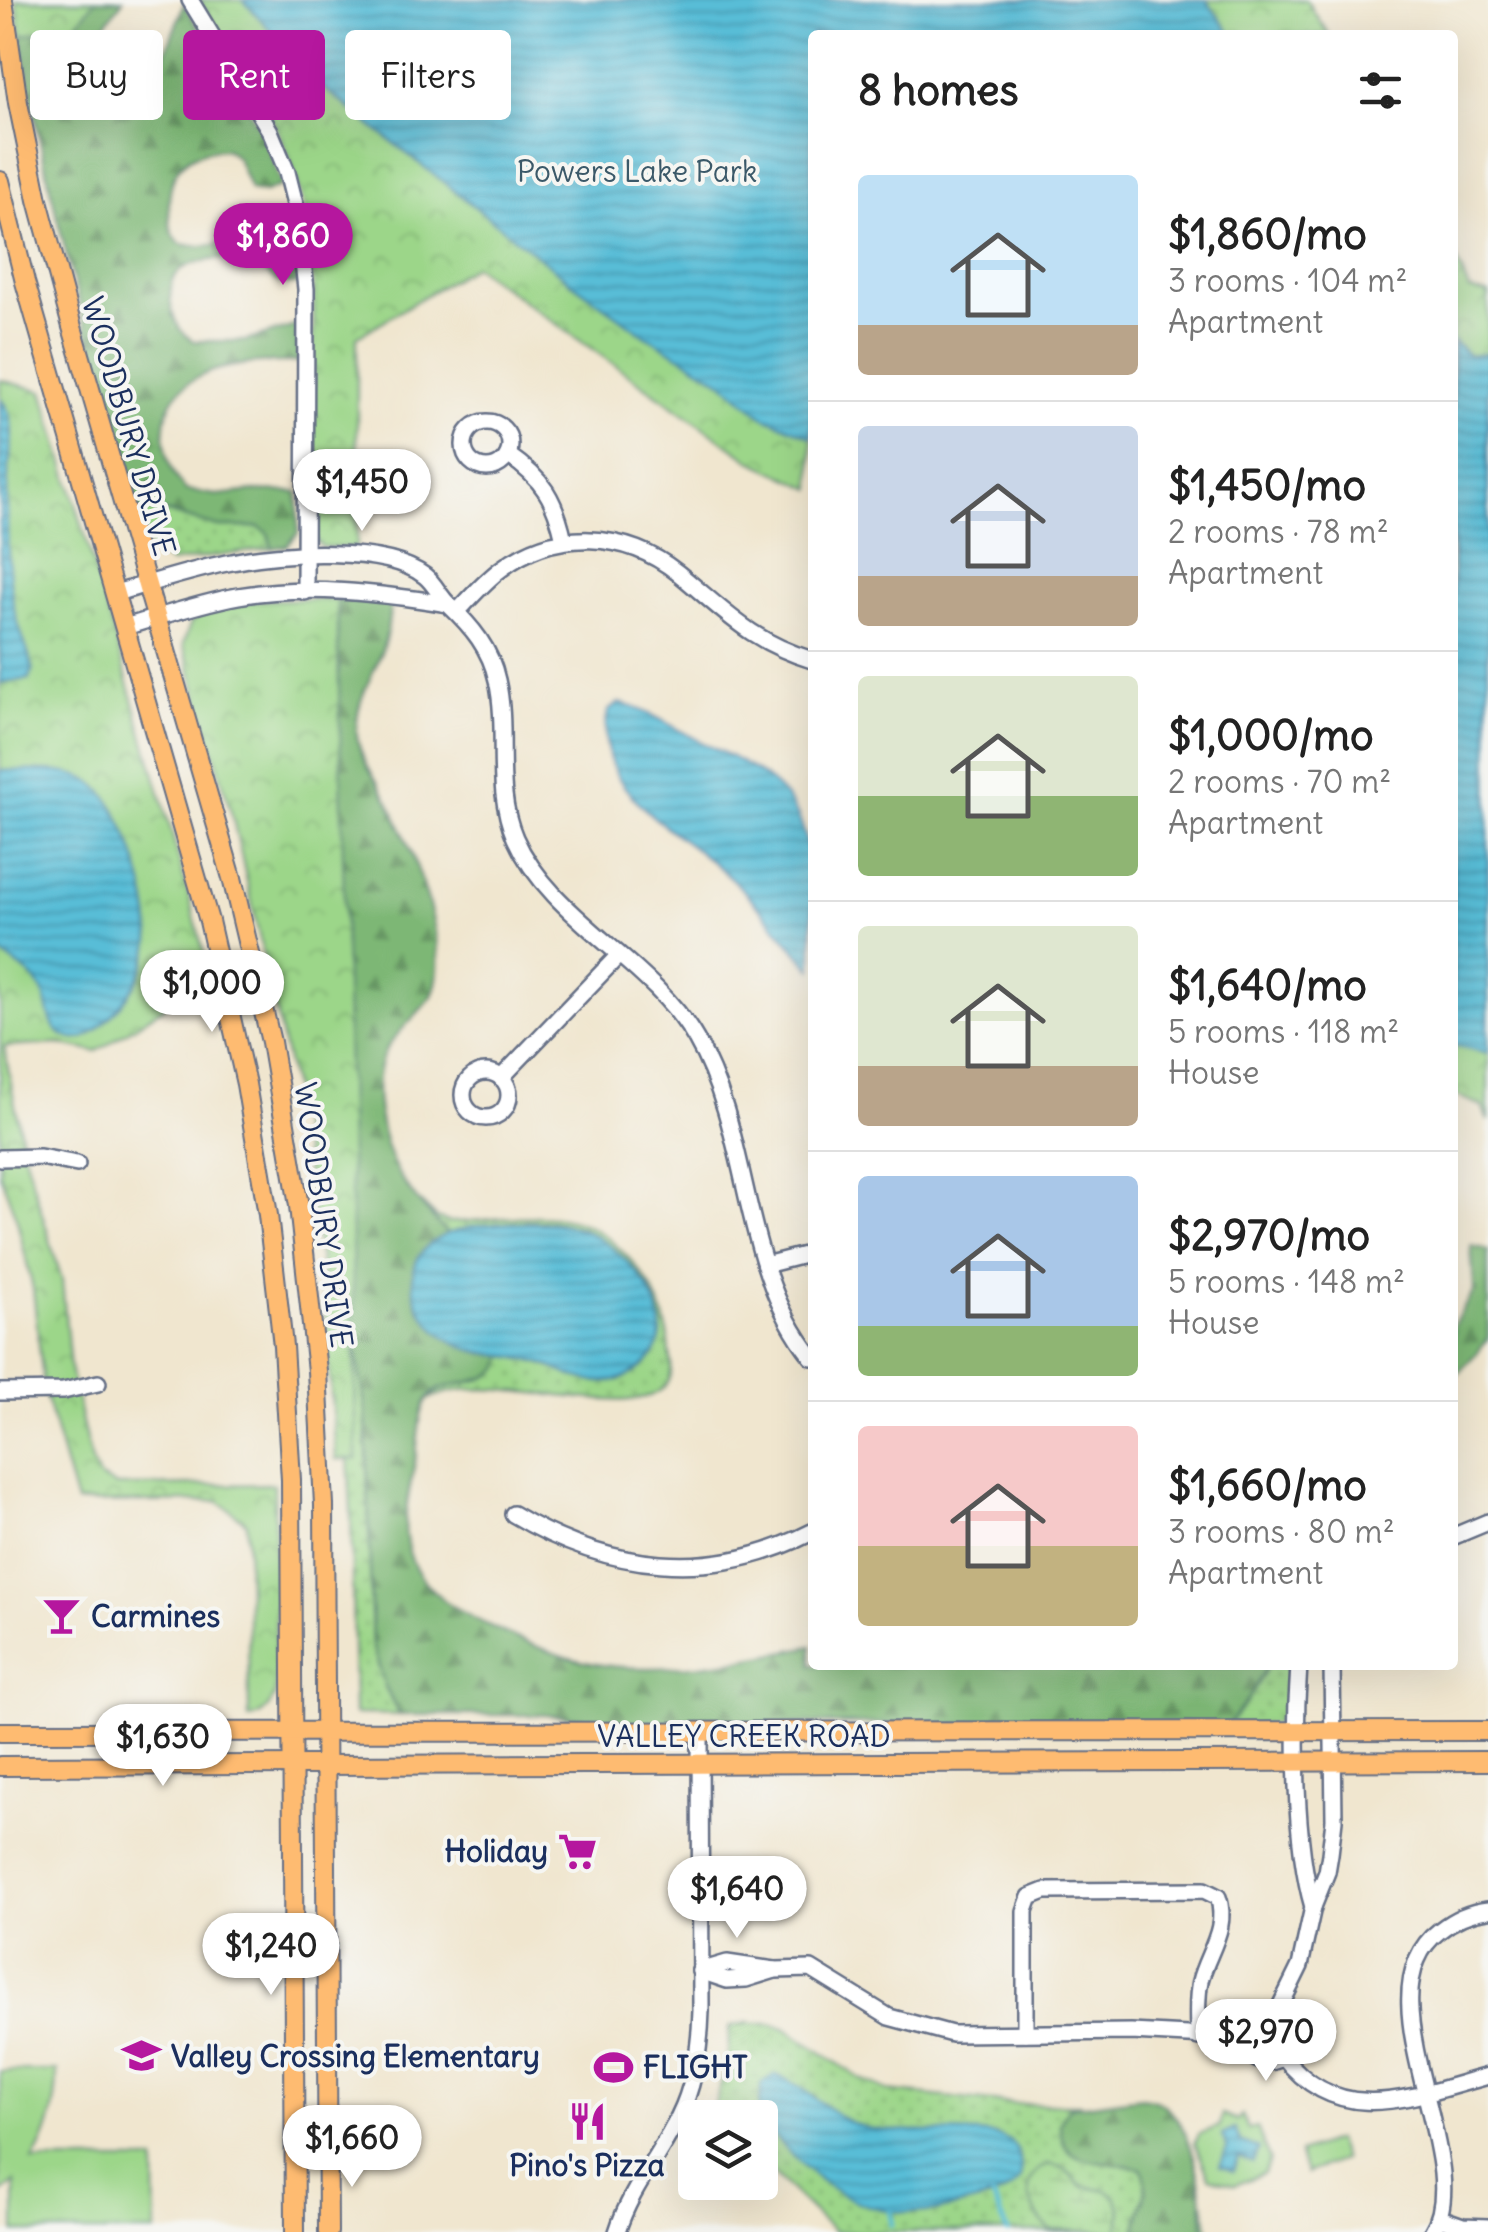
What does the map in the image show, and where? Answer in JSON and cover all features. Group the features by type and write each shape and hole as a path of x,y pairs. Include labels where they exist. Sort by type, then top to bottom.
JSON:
{"main road":[{"name":"WOODBURY DRIVE","path":"3,0 8,86 54,266 249,944 294,1173 310,1289 320,1422 328,2232"},
{"name":"WOODBURY DRIVE","path":"0,181 24,282 213,938 260,1165 280,1314 288,1413 296,2232"},
{"name":"VALLEY CREEK ROAD","path":"0,1732 1488,1731"},
{"name":"VALLEY CREEK ROAD","path":"0,1766 1488,1760"}],"street":[{"path":"190,0 270,131 284,163 298,216 306,274 305,592"},
{"path":"508,455 536,476 547,491 557,509 564,540"},
{"path":"452,608 522,555 564,540 616,542 639,549 680,574 702,597 746,630 808,658"},
{"path":"115,593 234,561 305,556 363,556 396,563 428,578 486,648 498,682 503,793 518,844 540,878 678,1013 706,1057 720,1094 765,1265 785,1316 808,1351"},
{"path":"124,626 237,596 305,592 388,593 452,608"},
{"path":"501,1078 619,954"},
{"path":"0,1158 40,1157 77,1164"},
{"path":"765,1265 808,1254"},
{"path":"0,1392 63,1391 98,1383"},
{"path":"513,1514 587,1550 664,1564 702,1564 744,1557 808,1533"},
{"path":"1458,1534 1488,1522"},
{"path":"1298,1670 1304,1870 1313,1907"},
{"path":"1276,2016 1300,1966 1330,1854 1334,1820 1332,1670"},
{"path":"618,2232 634,2190 678,2118 690,2090 700,2033 700,1733"},
{"path":"1025,2034 1025,1912 1030,1897 1044,1891 1204,1890 1218,1897 1221,1918 1198,1988 1198,2038"},
{"path":"1488,1910 1462,1916 1433,1936 1417,1960 1411,2019 1444,2187 1436,2225 1488,2227"},
{"path":"700,1971 727,1980 746,1980 775,1970 811,1970 873,2009 952,2034 1130,2032 1244,2038"},
{"path":"1276,2016 1283,2019 1292,2042 1284,2056 1260,2060 1248,2050 1246,2028 1255,2018 1276,2016"},
{"path":"1284,2056 1308,2083 1348,2101 1385,2102 1488,2076"}],"green space":[{"path":"16,0 123,0 103,30 30,30 30,88"},
{"path":"16,0 96,0 73,28 30,30 30,34 21,35"},
{"name":"Powers Lake Park","path":"199,0 1306,0 1326,30 808,30 808,487 753,462 474,266 357,337 357,548 322,547 312,532 314,290 304,206 289,156 272,120 325,120 325,30 218,30"},
{"path":"184,4 200,30 183,30 183,120 255,120 282,185 263,193 250,190 237,158 226,149 191,157 177,171 170,191 173,234 179,243 206,246 245,237 290,215 297,284 275,280 258,265 243,259 196,263 179,271 171,286 175,321 194,341 245,341 298,325 298,362 230,367 190,382 175,396 166,416 167,455 177,480 186,490 216,495 298,492 298,533 287,546 272,548 268,534 259,527 218,527 138,509 84,320 35,120 163,120 163,59"},
{"path":"1458,263 1469,290 1488,294 1488,1121 1482,1106 1458,1096"},
{"path":"0,380 43,391 213,987 179,997 96,1052 58,1044 4,1047 25,1157 62,1280 70,1368 91,1462 100,1478 117,1486 274,1484 276,1689 267,1709 249,1719 247,1523 218,1501 76,1503 44,1391 33,1289 17,1220 0,1174"},
{"path":"138,509 218,527 259,527 268,534 272,548 170,563 151,549"},
{"path":"261,600 337,600 357,1459 336,1459 322,1275 295,1097 233,819 183,644 191,622 221,607"},
{"path":"335,600 391,602 385,642 358,711 357,735 362,754 390,804 419,872 438,953 432,996 386,1050 377,1095 382,1129 398,1173 447,1234 423,1250 413,1277 417,1303 421,1311 482,1353 505,1355 490,1376 439,1389 423,1409 405,1520 412,1560 426,1583 456,1608 521,1640 570,1658 629,1668 691,1666 808,1647 808,1670 1265,1670 1229,1724 643,1724 545,1715 399,1715 372,1645 366,1412 349,1304"},
{"path":"419,1201 437,1218 449,1222 554,1217 593,1228 611,1241 642,1274 658,1300 669,1344 668,1382 652,1395 626,1400 482,1389 450,1392 425,1402 445,1388 491,1375 505,1355 588,1381 620,1380 639,1369 661,1323 650,1294 632,1269 585,1230 536,1221 479,1226 447,1234"},
{"path":"1471,1246 1488,1250 1488,1340 1458,1373 1458,1317 1474,1291"},
{"path":"349,1304 366,1412 372,1645 399,1715 354,1714 351,1511 344,1379"},
{"path":"1265,1670 1290,1670 1287,1712 1274,1723 1229,1724"},
{"path":"747,2023 785,2028 861,2079 888,2091 1013,2104 1080,2104 1204,2203 1209,2232 834,2232 778,2178 778,2100 716,2100 727,2063 730,2026"},
{"path":"0,2071 57,2071 51,2118 33,2161 155,2161 156,2232 15,2232 15,2182 0,2195"},
{"path":"1142,2097 1159,2102 1184,2131 1198,2173 1204,2232 1136,2232 1146,2185 1142,2169 1077,2157 1062,2138 1060,2122 1069,2107"},
{"path":"1222,2114 1237,2120 1242,2115 1248,2129 1257,2127 1269,2159 1264,2173 1235,2185 1209,2177 1195,2144 1199,2134 1220,2126"},
{"path":"1336,2140 1343,2160 1306,2173 1299,2153"},
{"path":"1049,2164 1064,2168 1082,2186 1109,2191 1117,2199 1117,2232 1050,2230 1029,2195 1032,2178"}],"water":[{"name":"Powers Lake Park","path":"243,0 1206,0 1228,30 808,30 808,435 762,416 723,382 640,332 364,120 511,120 511,30 345,30 345,105 325,89 325,30 270,30"},
{"path":"1458,346 1469,356 1488,353 1488,1053 1458,1046"},
{"path":"0,398 12,426 7,510 11,588 33,669 29,679 0,683"},
{"path":"619,703 651,715 747,765 786,797 797,813 808,851 808,964 735,882 660,822 623,785 611,764 606,739 608,711"},
{"path":"0,770 58,772 90,781 115,809 135,854 150,925 148,954 126,998 101,1026 82,1038 72,1039 56,1030 39,986 0,952"},
{"path":"550,1223 578,1228 603,1241 636,1271 649,1290 658,1309 661,1329 657,1348 630,1375 593,1382 537,1362 475,1351 441,1334 419,1307 414,1291 415,1267 424,1250 440,1238 484,1225"},
{"path":"774,2075 787,2080 842,2118 867,2128 980,2133 1006,2139 1019,2157 1020,2180 995,2197 931,2212 873,2207 823,2182 779,2142 778,2100 760,2100 762,2083"},
{"path":"1235,2129 1240,2142 1259,2149 1253,2162 1238,2157 1233,2171 1220,2166 1227,2148 1222,2135"}],"waterway":[{"path":"993,2197 1008,2232"},
{"path":"891,2210 892,2225"}],"place":[{"name":"Carmines","path":"61,1616"},
{"name":"Holiday","path":"578,1851"},
{"name":"Valley Crossing Elementary","path":"141,2056"},
{"name":"FLIGHT","path":"613,2067"},
{"name":"Pino's Pizza","path":"587,2121"}]}
